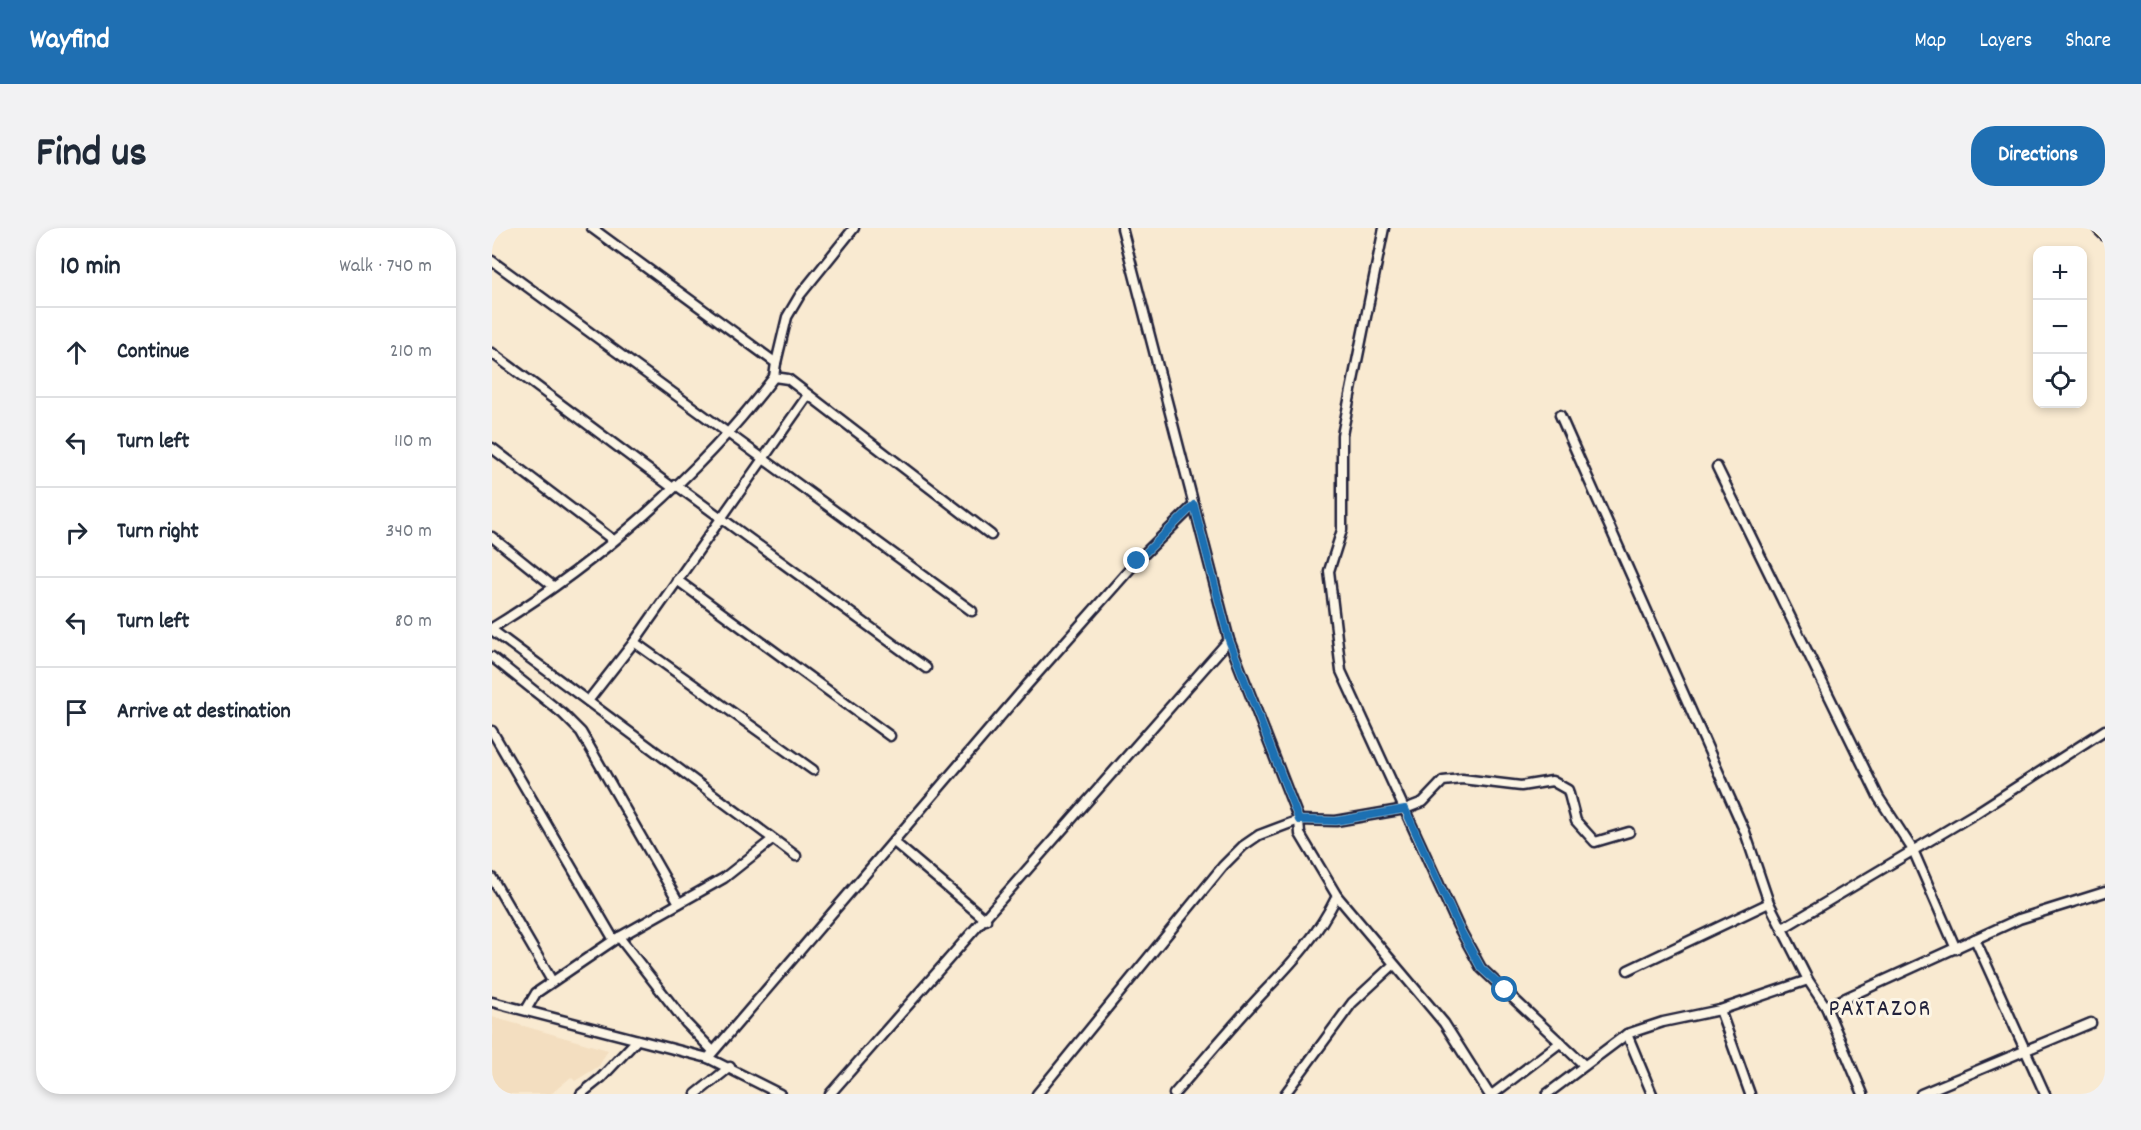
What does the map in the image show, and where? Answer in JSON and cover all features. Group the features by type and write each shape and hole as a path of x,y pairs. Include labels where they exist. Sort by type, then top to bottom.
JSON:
{"highway":[{"path":"2099,228 2105,234"}],"street":[{"path":"592,228 776,363"},
{"path":"796,856 492,629 613,540 674,487 728,433 774,377 787,317 800,295 854,228"},
{"path":"1122,228 1229,640 1299,820 1300,834 1337,896 1444,1023 1494,1093 1561,1042"},
{"path":"1384,228 1342,435 1342,530 1329,571 1341,671 1458,926 1481,968 1583,1064"},
{"path":"492,261 972,610"},
{"path":"492,353 719,520 926,668"},
{"path":"774,377 788,379 991,535"},
{"path":"588,701 634,642 808,395"},
{"path":"1560,415 1745,832 1770,903 1808,980 1826,1007 1863,1094"},
{"path":"492,448 613,540"},
{"path":"1717,467 1879,798 1913,850 1956,949"},
{"path":"711,1054 1028,684 1137,561 1194,505"},
{"path":"492,537 553,586"},
{"path":"677,580 891,736"},
{"path":"830,1094 986,920 1229,640"},
{"path":"634,642 813,770"},
{"path":"492,657 563,714 581,732 679,903"},
{"path":"1782,928 1913,850 2105,730"},
{"path":"492,731 617,938 711,1054 780,1094"},
{"path":"1037,1094 1223,866 1243,846 1259,836 1299,820 1336,821 1405,809 1423,802 1443,781 1462,779 1521,786 1552,781 1568,790 1576,821 1595,842 1629,832"},
{"path":"526,1010 536,993 552,981 617,938 724,878 772,840"},
{"path":"894,842 986,920"},
{"path":"492,878 552,981"},
{"path":"1826,1007 2019,919 2104,895"},
{"path":"1174,1094 1262,994 1291,966 1324,923 1337,896"},
{"path":"1628,970 1770,903"},
{"path":"1975,939 2045,1094"},
{"path":"1285,1094 1352,1003 1393,965"},
{"path":"1547,1094 1583,1064 1627,1034 1663,1022 1720,1011 1808,980"},
{"path":"492,1002 637,1040 711,1054"},
{"path":"1720,1011 1750,1094"},
{"path":"1921,1094 2091,1023"},
{"path":"1627,1034 1652,1094"},
{"path":"581,1094 601,1078 637,1040"},
{"path":"696,1094 730,1067"}],"shaded area":[{"path":"492,1017 608,1050 599,1066 575,1081 571,1077 551,1094 492,1094"}],"district":[{"name":"PAXTAZOR","path":"1880,1010"}],"route":[{"path":"1137,561 1194,505 1229,640 1299,820 1336,821 1405,809 1458,926 1481,968 1505,990"}]}
